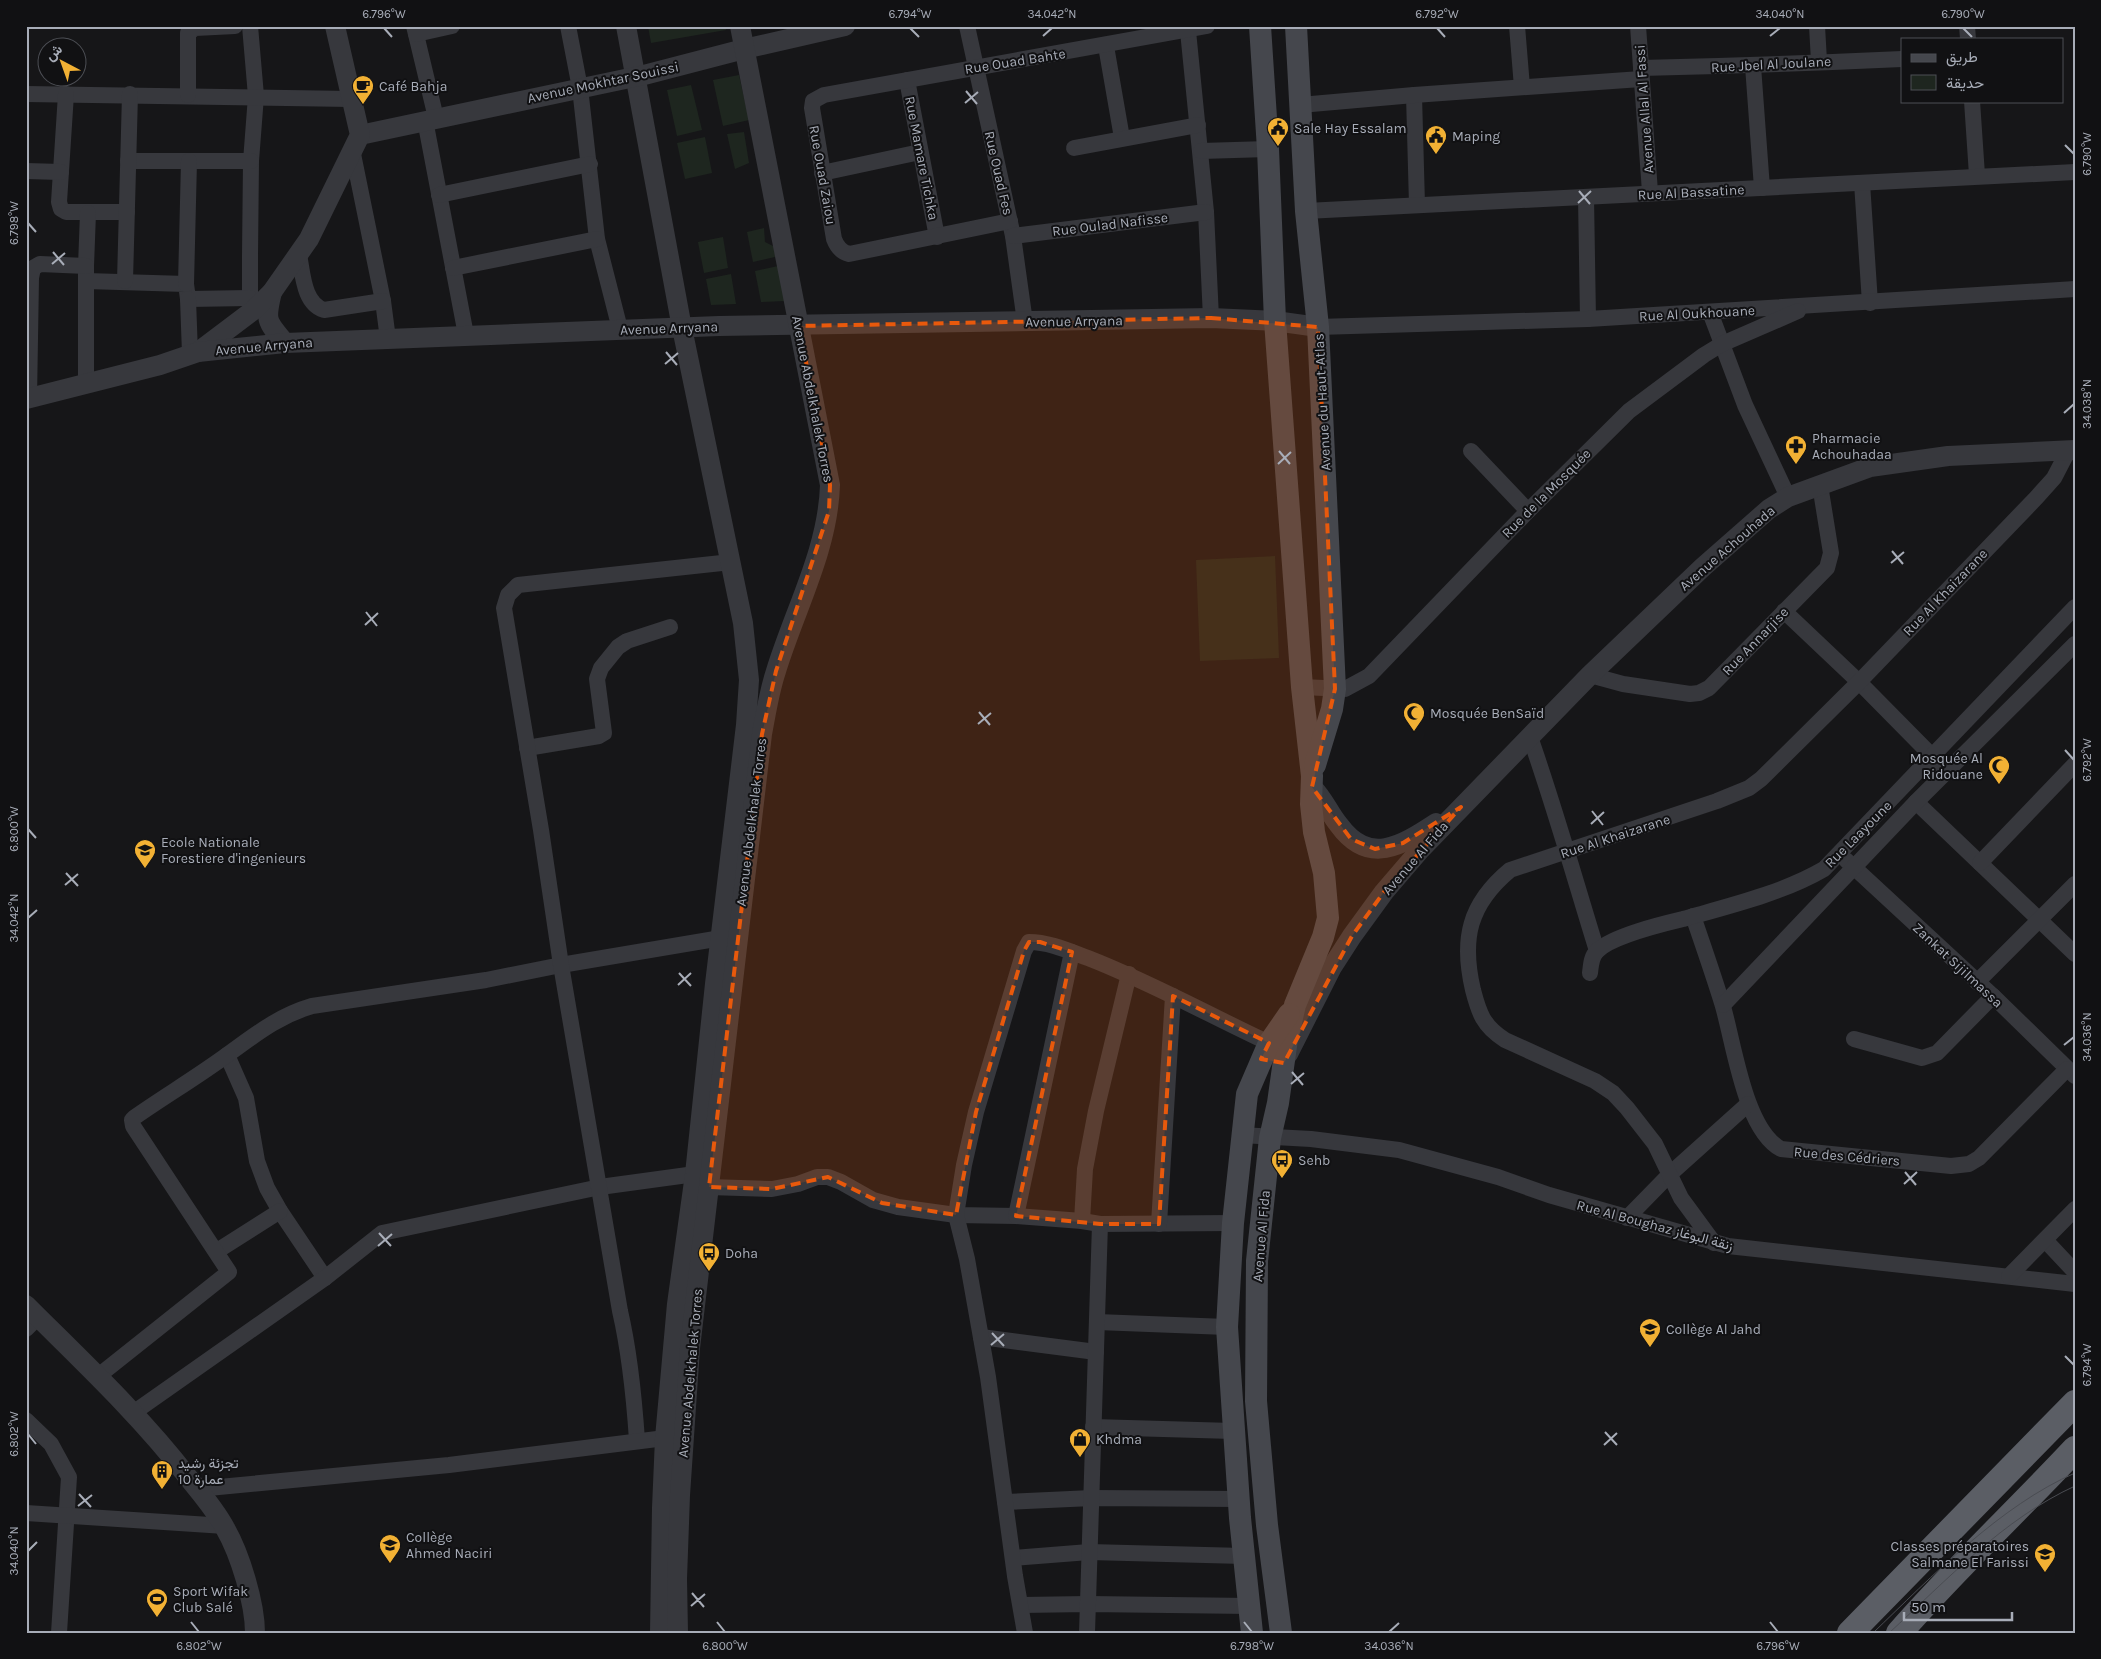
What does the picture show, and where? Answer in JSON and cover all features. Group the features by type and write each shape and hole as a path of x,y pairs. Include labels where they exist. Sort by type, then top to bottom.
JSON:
{"highway":[{"path":"1850,1633 2075,1403"},
{"path":"1899,1633 1939,1587 2075,1450"}],"main road":[{"name":"Avenue du Haut-Atlas","path":"1260,26 1276,320 1302,687 1312,781 1311,804 1314,832 1324,873 1328,918 1323,937 1295,1005"},
{"name":"Avenue du Haut-Atlas","path":"1296,26 1306,211 1318,327 1335,689 1332,709 1312,781"},
{"name":"Avenue Al Fida","path":"1252,1633 1238,1499 1227,1327 1233,1223 1241,1135 1247,1094 1265,1051 1295,1005"},
{"path":"1265,1051 1284,1063 1295,1005"},
{"name":"Avenue Al Fida","path":"1281,1633 1266,1525 1256,1400 1257,1261 1270,1138 1284,1063"}],"street":[{"path":"188,95 188,33 195,28 236,26"},
{"path":"250,26 256,96 252,161 253,304"},
{"path":"335,26 351,99 356,142 388,339"},
{"path":"452,26 415,30 431,119 439,195 466,334"},
{"path":"568,26 580,88 597,239 620,329"},
{"name":"Avenue Abdelkhalek Torres","path":"626,26 682,328 743,623 749,680 746,725 721,938 702,1180 684,1422 677,1570 678,1633"},
{"name":"Avenue Abdelkhalek Torres","path":"660,1633 665,1438 677,1304 702,1180 762,734 776,671 819,549 829,511 830,485 740,26"},
{"name":"Avenue Mokhtar Souissi","path":"356,142 431,119 636,76 845,26"},
{"name":"Rue Ouad Fes","path":"967,26 1012,228 1026,322"},
{"name":"Rue Ouad Bahte","path":"824,95 976,67 1106,46 1207,26"},
{"path":"1517,26 1522,87"},
{"name":"Avenue Allal Al Fassi","path":"1638,26 1650,192"},
{"path":"1817,26 1819,62"},
{"path":"1188,31 1206,212 1211,318"},
{"path":"1106,46 1122,138"},
{"name":"Rue Jbel Al Joulane","path":"1300,105 1414,94 1522,87 1641,74 1819,62 1901,59"},
{"path":"1753,66 1762,188"},
{"name":"Rue Mamare Tichka","path":"907,80 937,236"},
{"path":"26,94 130,94 351,99"},
{"path":"66,94 61,172 61,209 66,212 126,212"},
{"path":"126,281 130,94"},
{"path":"1414,94 1417,205"},
{"name":"Rue Ouad Zaiou","path":"824,95 813,101 812,108 822,173 834,239 840,250 849,254"},
{"path":"1972,102 1976,175"},
{"path":"1074,148 1198,125"},
{"path":"285,343 268,321 267,313 272,292 298,255 322,214 356,142"},
{"path":"1201,151 1268,148"},
{"path":"822,173 920,152"},
{"path":"128,161 252,161"},
{"path":"189,161 187,291 194,353"},
{"path":"439,195 590,164"},
{"path":"26,171 61,172"},
{"name":"Rue Al Bassatine","path":"1306,211 1650,192 1862,184 1976,175 2075,172"},
{"path":"1862,184 1870,303"},
{"path":"1586,197 1588,318"},
{"name":"Rue Oulad Nafisse","path":"849,254 937,236 1206,212"},
{"path":"86,384 88,213"},
{"path":"453,268 597,239"},
{"path":"298,255 309,298 319,308 324,310 383,301"},
{"path":"28,399 28,321 31,278 33,268 40,264 253,304"},
{"name":"Rue Al Oukhouane","path":"1318,327 1710,312 2075,289"},
{"path":"194,353 253,304 272,292"},
{"name":"Rue de la Mosquée","path":"1302,687 1346,689 1369,676 1528,511 1629,410 1704,354 1722,344 1807,307"},
{"path":"1710,312 1749,413 1788,497"},
{"name":"Avenue Arryana","path":"28,399 160,365 194,353 285,343 620,329 1211,318 1276,320 1318,327"},
{"path":"1471,451 1528,511"},
{"name":"Avenue Achouhada","path":"1461,807 1702,566 1745,528 1788,497 1870,467 1948,456 2072,451"},
{"name":"Rue Al Khaizarane","path":"1714,1243 1681,1198 1654,1144 1627,1108 1613,1093 1595,1081 1505,1040 1496,1034 1483,1020 1477,1008 1469,973 1468,935 1472,920 1487,891 1510,870 1718,802 1749,788 1761,779 1859,682 2045,488 2072,451"},
{"name":"Rue Annarjise","path":"1590,676 1623,684 1690,694 1705,691 1827,568 1830,562 1830,543 1820,485"},
{"path":"637,1440 631,1362 620,1311 561,965 504,608 508,595 518,585 731,562"},
{"name":"Rue Laayoune","path":"1597,951 1610,943 1640,931 1795,884 1824,869 1840,855 2075,607"},
{"path":"1784,611 1859,682 1947,771"},
{"path":"527,748 599,736 604,733 597,679 601,668 618,647 627,641 670,627"},
{"path":"1722,1005 1916,802 2073,648"},
{"path":"1530,738 1549,788 1566,852 1597,951 1591,963 1590,973"},
{"path":"1980,863 2075,764"},
{"path":"1312,781 1337,823 1350,839 1364,848 1389,848 1403,843 1461,807"},
{"path":"1916,802 2075,954"},
{"name":"Avenue Al Fida","path":"1284,1063 1332,967 1352,936 1384,892 1461,807"},
{"name":"Zankat Sijilmassa","path":"1840,855 1994,996 2071,1073"},
{"path":"1977,982 2075,884"},
{"name":"Rue des Cédriers","path":"1693,916 1722,1005 1748,1104 1770,1142 1787,1151 1951,1166 1964,1165 1979,1158 2071,1073"},
{"path":"97,1376 227,1275 228,1270 132,1123 135,1117 227,1055 256,1032 292,1012 320,1005 486,980 561,965 721,938"},
{"path":"1025,1633 982,1336 967,1259 956,1215 964,1164 976,1112 1024,951 1029,942 1040,942 1129,974 1173,996 1265,1051"},
{"path":"1016,1216 1072,952"},
{"path":"1082,1221 1084,1169 1129,974"},
{"path":"1159,1224 1173,996"},
{"path":"1854,1039 1916,1056 1928,1057 1937,1053 1994,996"},
{"path":"227,1055 246,1098 257,1161 262,1176 280,1211 325,1278"},
{"path":"1627,1218 1670,1174 1748,1104"},
{"name":"Rue Al Boughaz زنقة البوغاز","path":"1241,1135 1311,1139 1390,1148 1498,1177 1549,1196 1714,1243 1752,1250 2075,1284"},
{"path":"133,1413 325,1278 382,1233 600,1187 702,1180 772,1189 798,1184 817,1177 828,1177 882,1203 956,1215 1016,1216 1100,1224 1233,1223"},
{"path":"2009,1276 2075,1209"},
{"path":"216,1251 280,1211"},
{"path":"1087,1633 1100,1224"},
{"path":"2045,1240 2075,1272"},
{"path":"30,1317 97,1376 133,1413 198,1489 225,1526 236,1549 246,1582 255,1633"},
{"path":"1097,1322 1227,1327"},
{"path":"982,1336 1096,1352"},
{"path":"26,1420 51,1444 69,1477 59,1633"},
{"path":"1093,1427 1233,1431"},
{"path":"198,1489 449,1465 665,1438"},
{"path":"1005,1502 1092,1498 1238,1499"},
{"path":"26,1513 225,1526"},
{"path":"1013,1558 1089,1552 1244,1556"},
{"path":"1021,1605 1250,1606"}],"highlighted area":[{"path":"1211,318 1318,327 1335,689 1312,787 1351,839 1375,849 1403,843 1461,807 1384,892 1352,936 1284,1063 1261,1059 1269,1043 1173,996 1159,1224 1100,1224 1016,1216 1072,952 1040,942 1029,942 1024,951 976,1112 956,1215 882,1203 828,1177 772,1189 709,1187 762,734 776,671 829,511 830,485 799,326"}],"green space":[{"path":"648,26 725,26 726,30 651,43"},
{"path":"739,75 749,120 723,126 713,80"},
{"path":"691,85 702,130 677,136 667,90"},
{"path":"744,132 749,163 735,169 727,134"},
{"path":"705,137 712,173 685,179 677,143"},
{"path":"764,228 765,242 777,248 779,256 753,262 747,232"},
{"path":"723,237 728,268 704,273 698,242"},
{"path":"778,266 785,301 761,302 755,271"},
{"path":"731,274 736,304 711,305 706,279"},
{"path":"1275,556 1279,658 1200,661 1196,560"}],"tram line":[{"path":"1873,1633 1943,1566 1994,1523 2047,1487 2075,1473"},
{"path":"1889,1633 1954,1572 2000,1533 2024,1515 2075,1486"}],"place":[{"name":"Café Bahja","path":"363,105"},
{"name":"Sale Hay Essalam","path":"1278,147"},
{"name":"Maping","path":"1436,155"},
{"name":"Pharmacie Achouhadaa","path":"1796,465"},
{"name":"Mosquée BenSaïd","path":"1414,732"},
{"name":"Mosquée Al Ridouane","path":"1999,785"},
{"name":"Ecole Nationale Forestiere d'ingenieurs","path":"145,869"},
{"name":"Sehb","path":"1282,1179"},
{"name":"Doha","path":"709,1272"},
{"name":"Collège Al Jahd","path":"1650,1348"},
{"name":"Khdma","path":"1080,1458"},
{"name":"تجزئة رشيد عمارة 10","path":"162,1490"},
{"name":"Collège Ahmed Naciri","path":"390,1564"},
{"name":"Classes préparatoires Salmane El Farissi","path":"2045,1573"},
{"name":"Sport Wifak Club Salé","path":"157,1618"}]}
